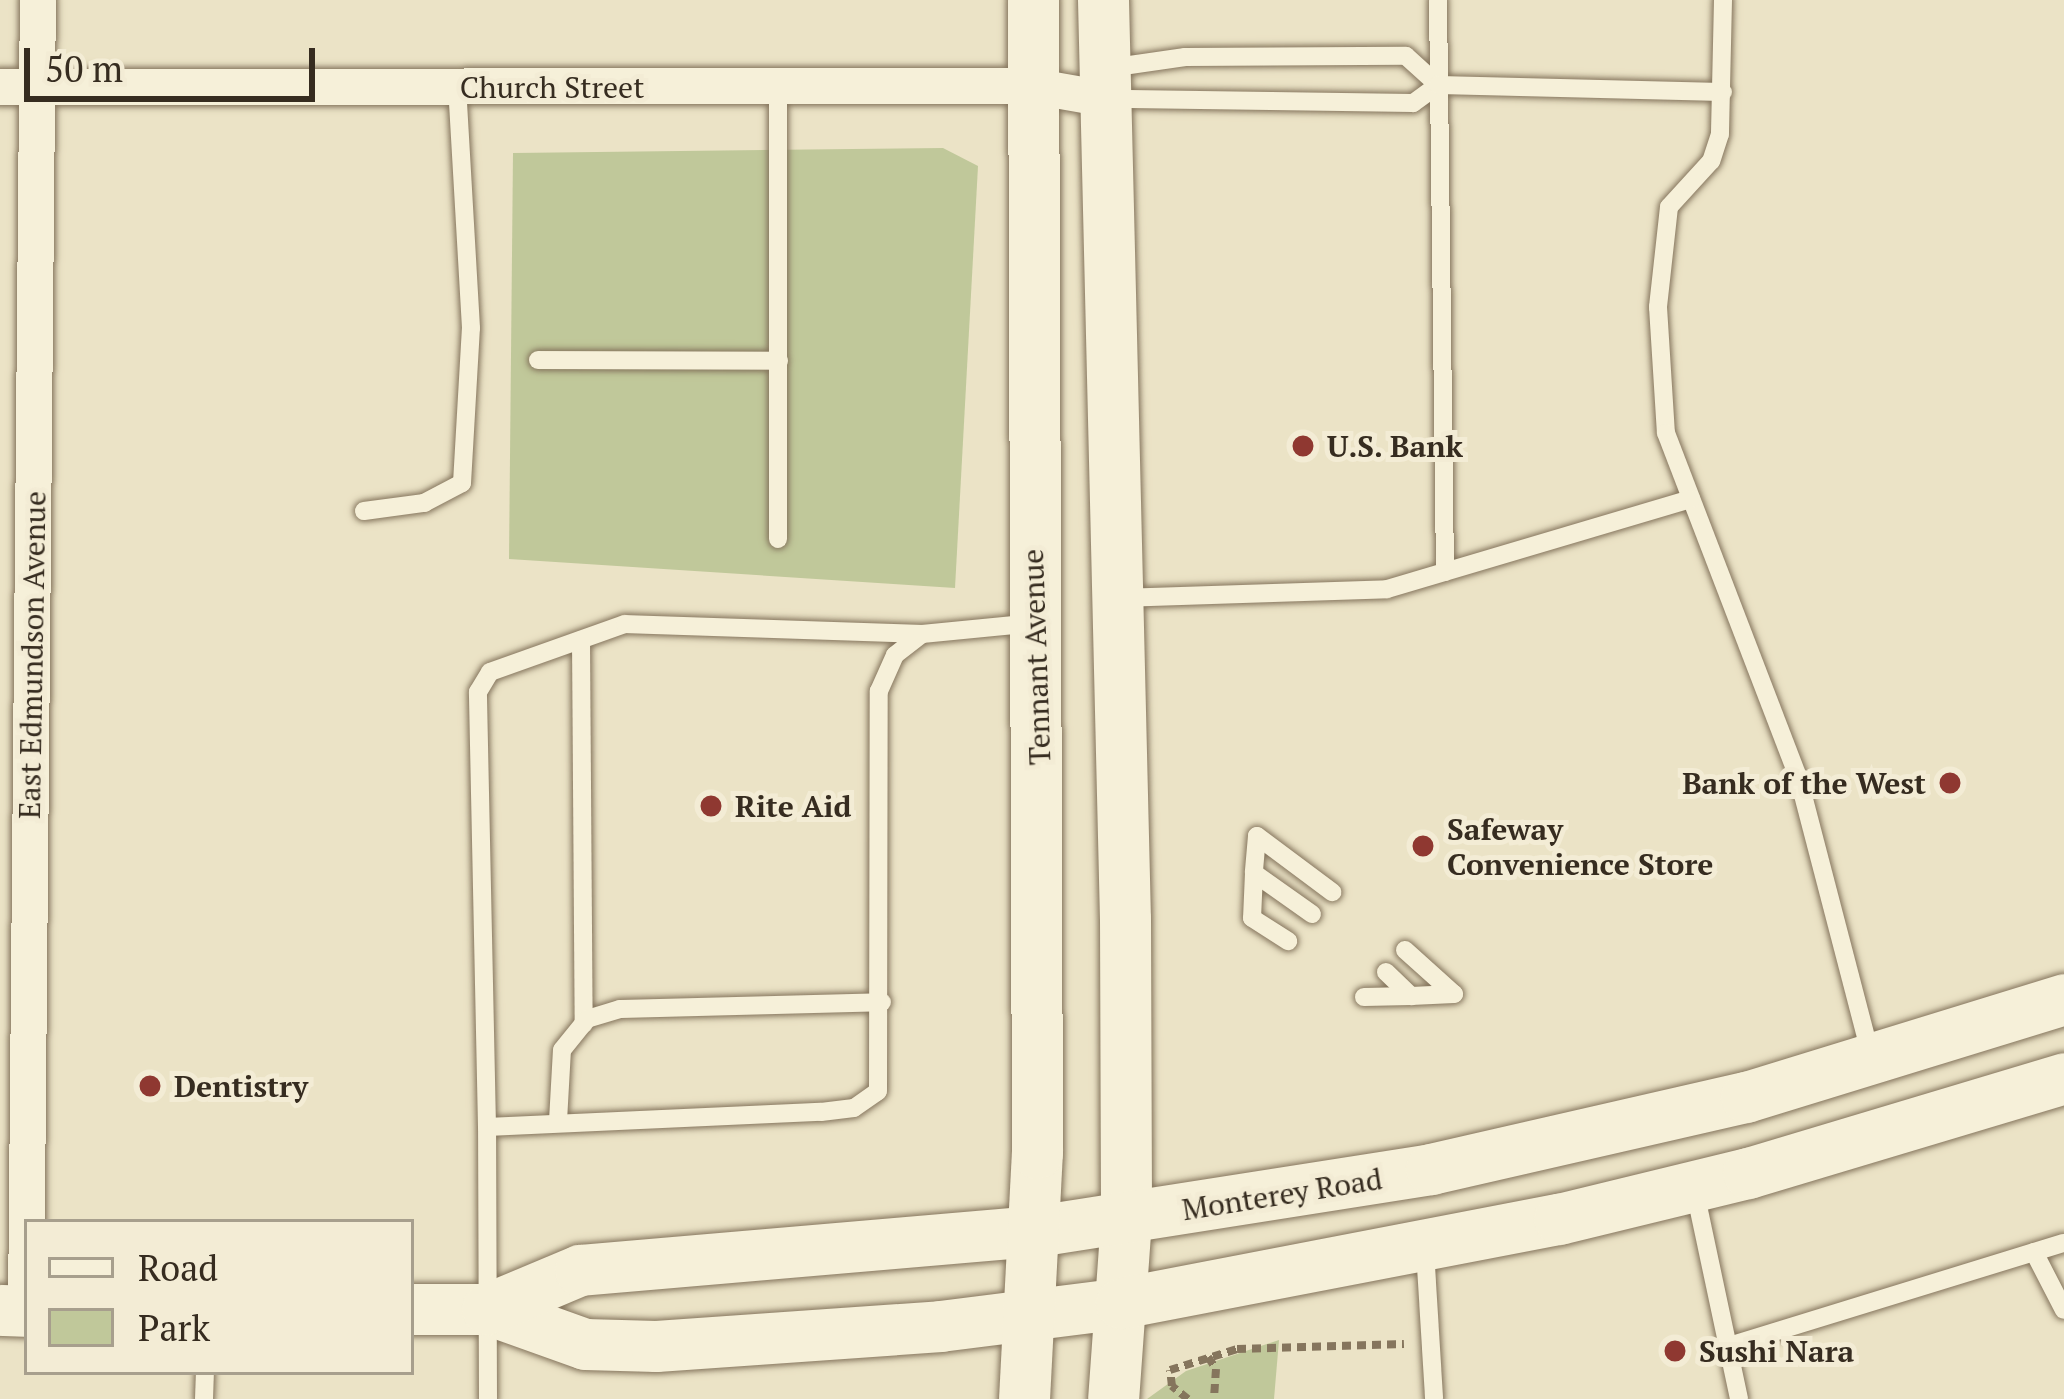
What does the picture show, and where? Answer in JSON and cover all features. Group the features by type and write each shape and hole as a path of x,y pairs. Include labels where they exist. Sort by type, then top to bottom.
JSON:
{"main road":[{"name":"Tennant Avenue","path":"1024,1399 1036,1231 1033,0"},
{"path":"1103,0 1120,598 1126,1219 1113,1399"},
{"name":"Monterey Road","path":"487,1309 580,1270 1036,1231 1510,1153 1872,1061 2064,998"},
{"name":"Monterey Road","path":"414,1309 487,1309 585,1344 656,1346 1121,1303 1425,1250 1694,1186 2064,1078"}],"street":[{"name":"East Edmundson Avenue","path":"25,1219 16,659 38,0"},
{"name":"Church Street","path":"0,87 1102,84"}],"lane":[{"path":"1438,0 1445,572"},
{"path":"1723,0 1723,92 1711,161 1669,207 1658,307 1666,433 1798,776 1872,1061"},
{"path":"1102,84 1185,57 1406,56 1438,85"},
{"path":"1102,84 1179,106 1413,104 1438,85 1723,92"},
{"path":"364,511 424,503 462,483 471,328 457,87"},
{"path":"778,87 778,538"},
{"path":"538,360 778,361"},
{"path":"1120,598 1387,590 1690,499"},
{"path":"488,1399 478,692 490,672 521,656 625,623 922,634 1035,623"},
{"path":"487,1127 854,1108 878,1091 882,1002 879,692 895,655 922,634"},
{"path":"581,640 584,1024"},
{"path":"1288,941 1252,918 1257,836 1332,892"},
{"path":"1254,873 1312,914"},
{"path":"1364,997 1454,994 1405,950"},
{"path":"1386,972 1411,995"},
{"path":"558,1120 562,1050 584,1024 620,1009 882,1002"},
{"path":"1694,1186 1732,1345 1739,1399"},
{"path":"1732,1345 2064,1243"},
{"path":"1425,1250 1434,1399"},
{"path":"2034,1252 2064,1310"}],"path":[{"path":"1188,1399 1172,1386 1170,1370 1208,1357 1270,1342 1405,1344"},
{"path":"1208,1357 1216,1369 1214,1399"}],"green space":[{"path":"943,148 978,166 955,588 509,559 513,153"},
{"path":"1279,1340 1274,1399 1147,1399 1186,1371"}],"place":[{"name":"U.S. Bank","path":"1303,446"},
{"name":"Bank of the West","path":"1950,783"},
{"name":"Rite Aid","path":"711,806"},
{"name":"Safeway Convenience Store","path":"1423,846"},
{"name":"Dentistry","path":"150,1086"},
{"name":"Sushi Nara","path":"1675,1351"}]}
